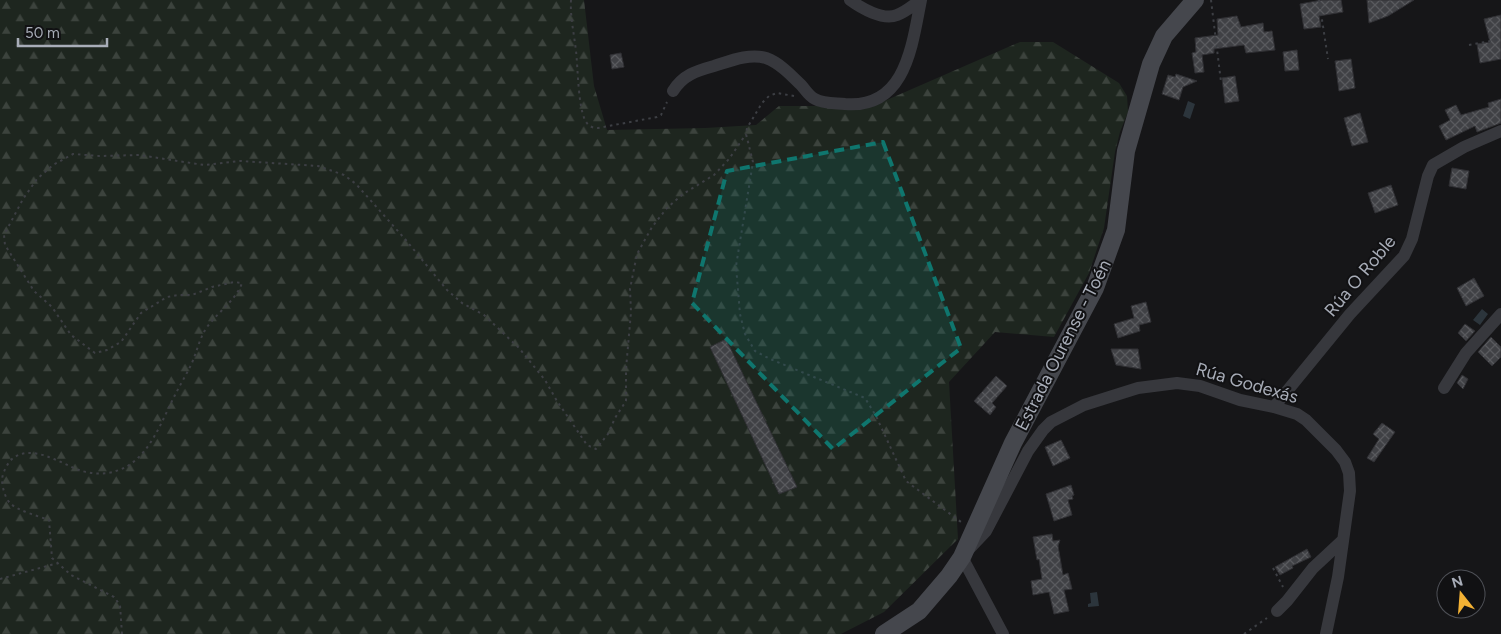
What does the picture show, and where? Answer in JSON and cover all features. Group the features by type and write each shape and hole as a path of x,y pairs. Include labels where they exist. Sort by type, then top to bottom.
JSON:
{"street":[{"path":"850,0 870,11 893,17 903,13 921,0"},
{"path":"673,91 684,78 691,74 734,60 760,57 777,64 816,100 866,104 876,100 891,88 908,61 921,0"},
{"name":"Estrada Ourense - Toén","path":"884,634 919,611 949,576 963,555 1013,443 1098,280 1116,230 1126,151 1151,64 1164,36 1194,0"},
{"name":"Rúa O Roble","path":"1274,407 1350,314 1404,256 1412,239 1428,176 1434,165 1464,147 1501,130"},
{"path":"1444,388 1460,360 1501,314"},
{"name":"Rúa Godexás","path":"963,555 986,531 1028,451 1043,430 1062,416 1084,405 1138,388 1177,383 1200,386 1240,400 1297,414 1306,420 1336,450 1345,462 1350,482 1338,578 1326,634"},
{"path":"1277,611 1292,596 1313,568 1342,541"},
{"path":"963,555 1003,634"}],"path":[{"path":"571,0 570,14 583,112 588,125 598,128 657,118 661,115 673,91"},
{"path":"1211,0 1221,82"},
{"path":"1319,0 1328,59"},
{"path":"1469,45 1501,39"},
{"path":"816,100 776,93 768,96 747,128 746,134 753,162 736,266 740,314 744,334 755,351 770,359 865,398 876,416 906,481 974,531"},
{"path":"122,634 120,605 114,598 71,575 52,558 49,520 10,503 4,492 2,479 7,464 17,455 36,453 81,471 92,473 104,474 117,471 129,465 145,451 154,436 191,364 198,342 208,326 239,291 242,283 234,282 212,287 192,295 167,297 141,313 121,342 107,350 94,353 71,335 52,307 34,291 5,245 4,235 23,199 37,179 53,165 73,154 99,156 139,155 204,165 240,161 318,166 344,175 364,192 376,209 405,239 447,290 462,303 484,315 519,348 545,380 587,445 596,449 608,434 615,418 626,402 626,369 631,312 630,289 637,254 652,227 667,208 683,194 714,175 729,159 746,134"},
{"path":"0,579 58,563"},
{"path":"1273,568 1283,587 1292,596"},
{"path":"1244,634 1277,611"}],"highlighted area":[{"path":"883,142 961,348 833,449 692,303 727,171"}],"green space":[{"path":"0,0 584,0 594,86 607,130 756,125 779,106 873,106 1020,42 1053,42 1119,83 1127,96 1128,112 1115,152 1104,228 1089,273 1054,337 995,332 949,382 958,539 884,612 841,634 0,634"}],"shaded area":[{"path":"1188,101 1195,104 1190,119 1183,116"},
{"path":"1482,309 1488,314 1480,325 1473,320"},
{"path":"1097,592 1099,606 1088,607 1088,604 1091,603 1090,593"}],"building":[{"path":"1322,0 1341,0 1343,12 1319,16 1321,27 1304,29 1300,4"},
{"path":"1367,0 1414,0 1388,16 1369,23"},
{"path":"1501,15 1501,59 1480,63 1477,44 1490,42 1484,19"},
{"path":"1237,16 1241,27 1263,23 1264,32 1272,31 1275,50 1246,53 1244,45 1214,49 1214,53 1202,55 1204,72 1195,73 1192,53 1196,52 1195,38 1218,35 1217,19"},
{"path":"1297,50 1299,70 1285,71 1283,52"},
{"path":"621,53 624,67 612,69 610,55"},
{"path":"1351,59 1355,88 1339,91 1335,61"},
{"path":"1176,74 1197,81 1183,87 1179,100 1162,94 1168,75 1175,77"},
{"path":"1235,76 1239,101 1225,103 1222,78"},
{"path":"1501,99 1501,123 1477,132 1475,126 1446,140 1439,126 1450,120 1445,110 1456,105 1461,115 1489,107 1488,103"},
{"path":"1360,113 1368,142 1352,146 1344,118"},
{"path":"1452,168 1469,171 1466,189 1449,186"},
{"path":"1391,185 1398,205 1375,213 1368,193"},
{"path":"1474,278 1484,296 1466,306 1457,288"},
{"path":"1146,302 1151,322 1139,325 1140,331 1118,338 1114,324 1134,318 1131,306"},
{"path":"1465,324 1475,331 1466,341 1458,333"},
{"path":"1491,337 1501,347 1501,357 1492,366 1478,352"},
{"path":"726,339 797,487 779,494 710,347"},
{"path":"1111,349 1138,349 1141,369 1116,365"},
{"path":"1462,375 1468,379 1463,389 1457,383"},
{"path":"996,376 1007,386 992,403 996,407 990,415 974,401"},
{"path":"1382,423 1395,432 1374,462 1367,458 1379,439 1373,434"},
{"path":"1061,440 1070,458 1053,466 1045,447"},
{"path":"1071,485 1074,495 1072,496 1073,499 1068,500 1072,515 1054,521 1046,494"},
{"path":"1052,534 1053,541 1060,540 1058,546 1063,575 1068,573 1072,589 1064,590 1069,611 1054,614 1049,592 1033,595 1031,581 1042,579 1033,537"},
{"path":"1307,549 1311,557 1292,566 1293,568 1280,575 1275,567"}]}
